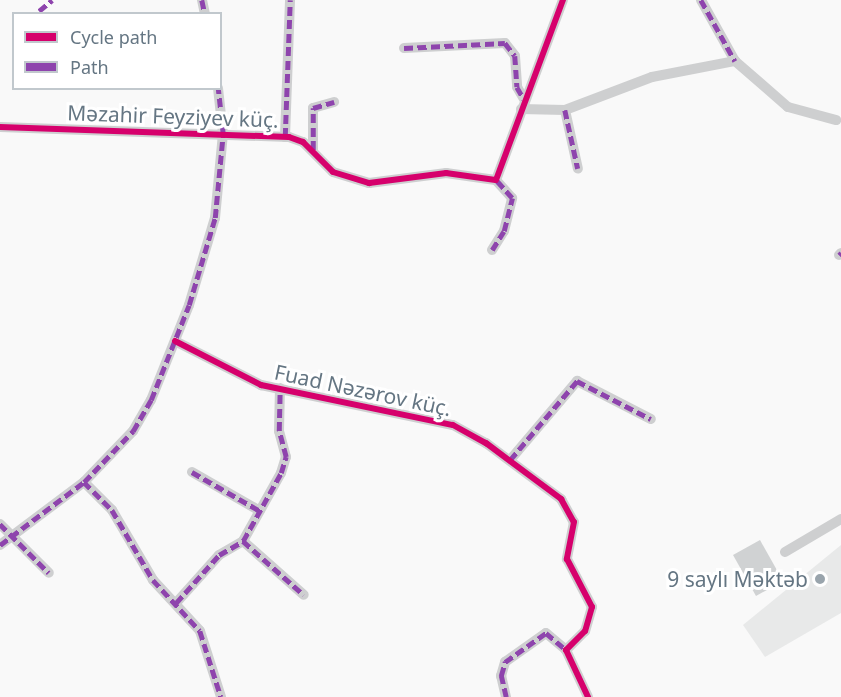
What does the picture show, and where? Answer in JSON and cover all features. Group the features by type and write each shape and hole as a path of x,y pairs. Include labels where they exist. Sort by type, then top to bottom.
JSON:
{"street":[{"path":"285,136 290,0"},
{"path":"492,250 508,222 512,198 496,180 522,104 563,0"},
{"path":"701,0 735,60 788,107 839,120"},
{"path":"404,48 505,43 515,56 517,87 522,104"},
{"path":"522,104 565,110 652,77 735,60"},
{"path":"0,545 84,482 133,431 152,400 175,341 215,218 223,134 218,90"},
{"path":"313,150 313,108 334,102"},
{"path":"565,110 578,169"},
{"name":"Məzahir Feyziyev küç.","path":"0,127 285,136 313,150 333,171 381,185 446,173 496,180"},
{"name":"Fuad Nəzərov küç.","path":"175,341 261,385 378,414 453,425 510,460 561,499 574,522 567,559 587,595 592,617 566,650"},
{"path":"510,460 577,381 651,420"},
{"path":"176,603 219,555 243,541 260,511 286,457 279,431 280,388"},
{"path":"192,472 260,511"},
{"path":"84,482 112,510 153,580 200,631 221,697"},
{"path":"785,552 841,519"},
{"path":"0,524 49,573"},
{"path":"243,541 304,595"},
{"path":"506,697 501,667 546,633 566,650 588,697"}],"shaded area":[{"name":"9 saylı Məktəb","path":"841,545 841,613 765,657 743,625"}],"building":[{"path":"760,540 783,581 756,596 733,555"}],"marked path":[{"path":"39,11 52,0"},
{"path":"202,0 205,12"},
{"path":"285,137 290,0"},
{"path":"701,0 735,61"},
{"path":"404,48 505,43 515,56 517,87 524,99"},
{"path":"0,545 84,482 133,431 151,400 189,305 215,218 223,134 218,90"},
{"path":"313,150 313,108 334,102"},
{"path":"565,110 578,169"},
{"path":"492,250 504,231 512,198 496,180"},
{"path":"510,460 577,381 651,419"},
{"path":"176,603 219,555 243,541 281,473 286,457 279,431 280,388"},
{"path":"192,472 260,511"},
{"path":"84,482 112,510 153,580 200,631 221,697"},
{"path":"0,524 49,573"},
{"path":"243,541 304,595"},
{"path":"506,697 501,676 505,662 546,633 566,650"}],"cycle path":[{"path":"0,127 289,137 303,142 333,172 369,183 446,173 496,180 563,0"},
{"path":"175,341 261,385 453,425 486,443 561,499 574,522 567,559 592,607 585,631 566,650 588,697"}],"place":[{"name":"9 saylı Məktəb","path":"820,579"}]}
